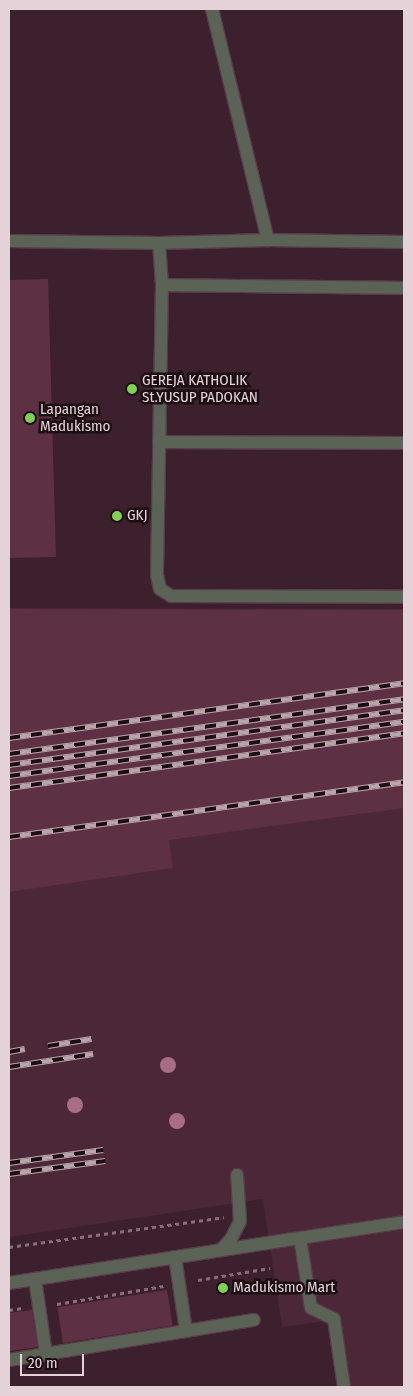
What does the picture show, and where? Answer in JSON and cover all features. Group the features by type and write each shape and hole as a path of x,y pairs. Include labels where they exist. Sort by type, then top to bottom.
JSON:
{"street":[{"path":"212,9 268,240"},
{"path":"9,241 158,243 268,240 404,242"},
{"path":"158,243 162,285 157,575 160,589 165,594 171,596 404,597"},
{"path":"162,285 404,288"},
{"path":"159,442 404,443"},
{"path":"221,1250 231,1239 240,1221 237,1175"},
{"path":"9,1283 404,1222"},
{"path":"300,1238 311,1308 334,1319 344,1387"},
{"path":"175,1257 186,1331"},
{"path":"35,1279 46,1354"},
{"path":"9,1360 254,1320"}],"path":[{"path":"9,1247 232,1216"},
{"path":"198,1280 270,1268"},
{"path":"57,1304 166,1286"}],"shaded area":[{"name":"Lapangan Madukismo","path":"48,279 56,557 9,558 9,280"},
{"path":"9,608 404,609 404,1387 351,1387 340,1319 282,1327 263,1199 9,1237"},
{"path":"9,609 404,610 404,808 169,840 173,868 9,892"},
{"path":"167,1290 173,1326 63,1343 57,1307"},
{"path":"32,1310 38,1347 9,1351 9,1313"}],"railway":[{"path":"9,738 404,683"},
{"path":"9,754 404,699"},
{"path":"9,765 404,710"},
{"path":"9,776 404,722"},
{"path":"9,788 404,733"},
{"path":"9,837 404,782"},
{"path":"48,1046 91,1039"},
{"path":"9,1052 25,1049"},
{"path":"9,1067 93,1054"},
{"path":"9,1163 103,1150"},
{"path":"9,1174 105,1161"}],"place":[{"name":"GEREJA KATHOLIK St.YUSUP PADOKAN","path":"132,389"},
{"name":"Lapangan Madukismo","path":"30,418"},
{"name":"GKJ","path":"117,516"},
{"name":"Madukismo Mart","path":"223,1288"}]}
